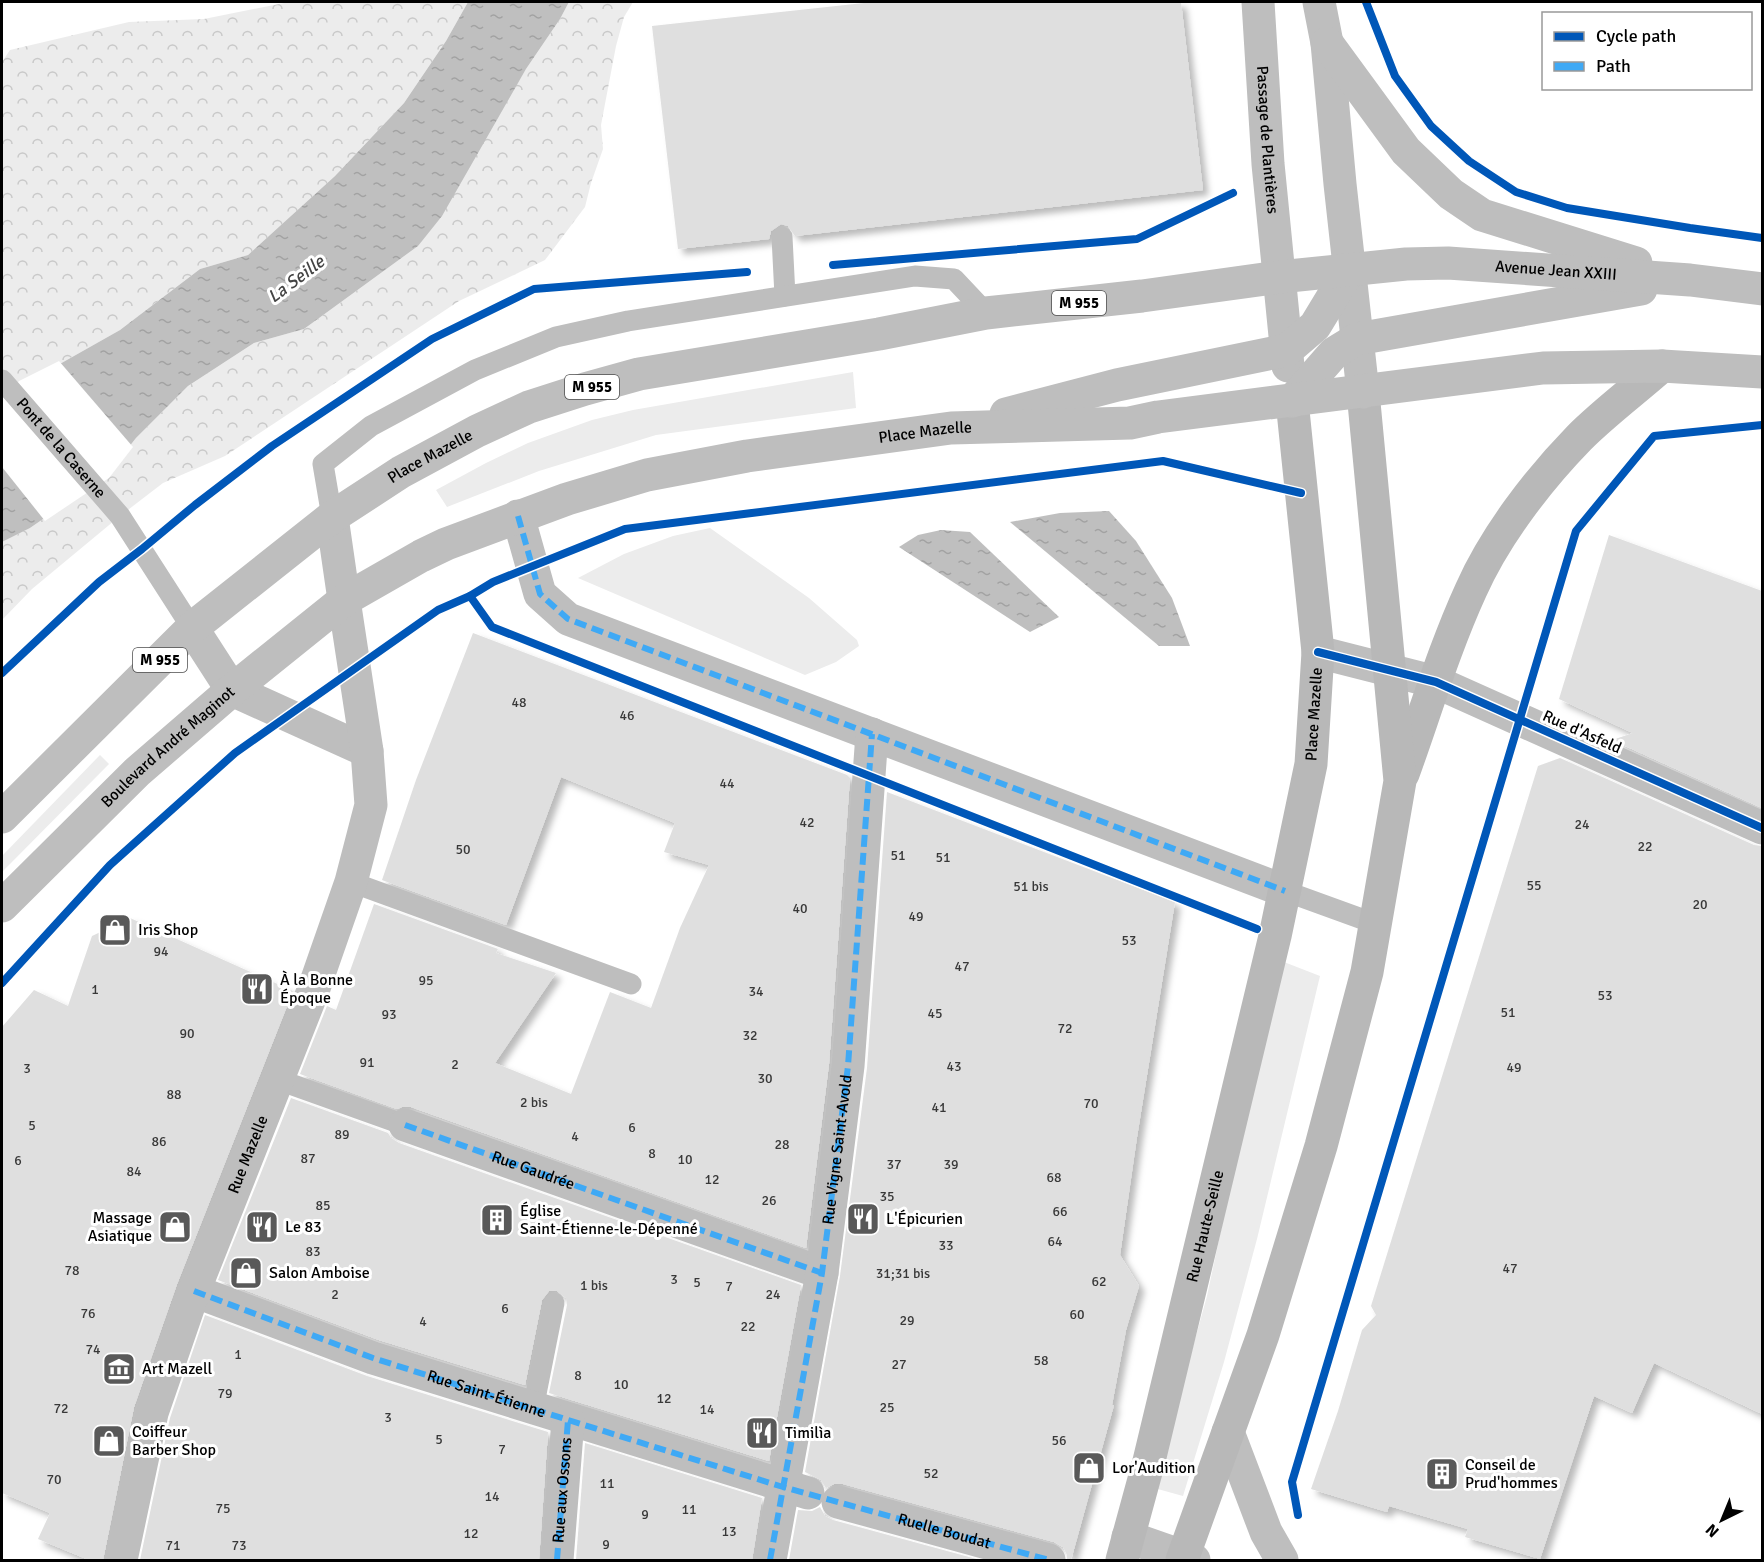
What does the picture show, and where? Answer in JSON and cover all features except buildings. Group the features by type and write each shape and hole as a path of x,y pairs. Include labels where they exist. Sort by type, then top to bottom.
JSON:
{"main road":[{"name":"Passage de Plantières","path":"1258,2 1268,164 1292,401"},
{"path":"1319,2 1327,43 1349,270 1345,346 1363,392"},
{"path":"1327,43 1406,151 1451,194 1482,215 1690,280"},
{"name":"Avenue Jean XXIII","path":"1349,270 1406,264 1448,263 1690,280 1762,289"},
{"name":"M 955","path":"1279,277 1349,270"},
{"path":"951,428 1126,383 1287,350 1315,326 1349,270"},
{"name":"Place Mazelle","path":"332,517 401,472 477,431 529,407 639,374 879,334 986,313 1142,296 1279,277"},
{"path":"1279,277 1315,326 1345,346"},
{"path":"1292,401 1345,346 1690,280"},
{"path":"1292,401 1543,368 1662,366 1762,372"},
{"name":"Place Mazelle","path":"344,600 421,556 518,516 646,475 747,456 951,428 1130,423 1158,417 1292,401"},
{"path":"518,516 540,594 568,619 1285,891"},
{"name":"M 955","path":"2,817 192,628 332,517"},
{"name":"Rue Mazelle","path":"121,1560 152,1413 194,1291 314,988 351,882 370,805 367,751 332,517"},
{"name":"Boulevard André Maginot","path":"2,906 137,772 232,690 344,600"},
{"path":"192,628 232,690 367,751"},
{"name":"Rue d'Asfeld","path":"1318,652 1436,682 1762,828"},
{"name":"Rue Vigne Saint-Avold","path":"770,1560 810,1494 822,1273 848,1066 872,735"},
{"name":"Rue Gaudrée","path":"405,1125 822,1273"},
{"name":"Rue Saint-Étienne","path":"194,1291 373,1358 810,1494"},
{"name":"Rue aux Ossons","path":"557,1560 568,1420"},
{"path":"1228,1432 1266,1532 1282,1560"},
{"name":"Ruelle Boudat","path":"810,1494 1049,1560"},
{"path":"1125,1549 1187,1559"}],"street":[{"path":"1187,1559 1228,1432 1263,1335 1321,1146 1367,972 1401,782 1471,589 1490,553 1531,494 1580,438 1662,366"},
{"path":"1363,392 1401,782"},
{"name":"Place Mazelle","path":"1285,891 1311,764 1318,652 1292,401"},
{"name":"Rue Haute-Seille","path":"1125,1549 1152,1449 1285,891"}],"lane":[{"path":"782,237 785,296"},
{"path":"332,517 323,464 372,426 475,370 555,337 628,321 915,276 954,279 986,313"},
{"name":"Pont de la Caserne","path":"2,380 120,516 192,628"},
{"path":"351,882 631,984"},
{"path":"1285,891 1376,924"},
{"name":"Rue Gaudrée","path":"279,1080 405,1125"},
{"path":"533,1409 554,1303"}],"green space":[{"path":"289,2 468,2 446,41 404,103 335,176 248,255 200,269 120,330 58,365 2,404 2,62 10,50 129,22 204,19"},
{"path":"569,2 633,2 624,17 616,46 601,125 603,149 585,207 545,260 459,301 225,456 163,483 32,589 2,620 2,542 30,528 107,475 136,438 188,386 254,343 304,329 418,246"},
{"path":"853,372 856,408 656,435 539,471 447,507 436,490 528,443 592,420 633,410"},
{"path":"710,528 809,598 857,640 859,646 836,662 805,675 578,578 624,554 673,536"},
{"path":"100,755 109,764 2,872 2,856"},
{"path":"1284,962 1320,976 1257,1239 1224,1362 1183,1496 1154,1488 1207,1296 1253,1080"}],"water":[{"name":"La Seille","path":"468,2 569,2 526,69 442,216 418,246 304,329 254,343 188,386 136,438 107,475 30,528 2,542 2,404 58,365 120,330 200,269 248,255 335,176 404,103 446,41"},
{"path":"1109,511 1136,541 1172,598 1190,646 1159,646 1010,522 1060,513"},
{"path":"941,530 970,532 1059,617 1030,632 899,547 918,535"}],"pier":[{"path":"59,361 133,447 109,478 45,521 2,467 2,399 19,381"}],"marked path":[{"path":"518,516 540,594 568,619 1285,891"},
{"path":"770,1560 822,1273 848,1066 872,734"},
{"path":"405,1125 822,1273"},
{"path":"194,1291 373,1358 533,1409 783,1487 1049,1560"},
{"path":"557,1560 568,1420"}],"cycle path":[{"path":"1366,2 1395,76 1431,126 1469,161 1516,192 1567,208 1762,238"},
{"path":"833,265 1137,239 1233,193"},
{"path":"2,673 99,582 195,505 272,446 432,339 534,289 747,272"},
{"path":"1298,1515 1292,1482 1576,531 1654,436 1762,425"},
{"path":"2,983 110,865 235,753 438,610 470,596 493,582 625,529 1163,461 1301,493"},
{"path":"470,596 492,627 1257,929"},
{"path":"1318,652 1436,682 1762,828"}],"place":[{"name":"Iris Shop","path":"115,930"},
{"name":"À la Bonne Époque","path":"257,989"},
{"name":"L'Épicurien","path":"863,1219"},
{"name":"Église Saint-Étienne-le-Dépenné","path":"497,1220"},
{"name":"Massage Asiatique","path":"175,1227"},
{"name":"Le 83","path":"262,1227"},
{"name":"Salon Amboise","path":"246,1273"},
{"name":"Art Mazell","path":"119,1369"},
{"name":"Timilìa","path":"762,1433"},
{"name":"Coiffeur Barber Shop","path":"109,1441"},
{"name":"Lor'Audition","path":"1089,1468"},
{"name":"Conseil de Prud'hommes","path":"1442,1474"}]}
